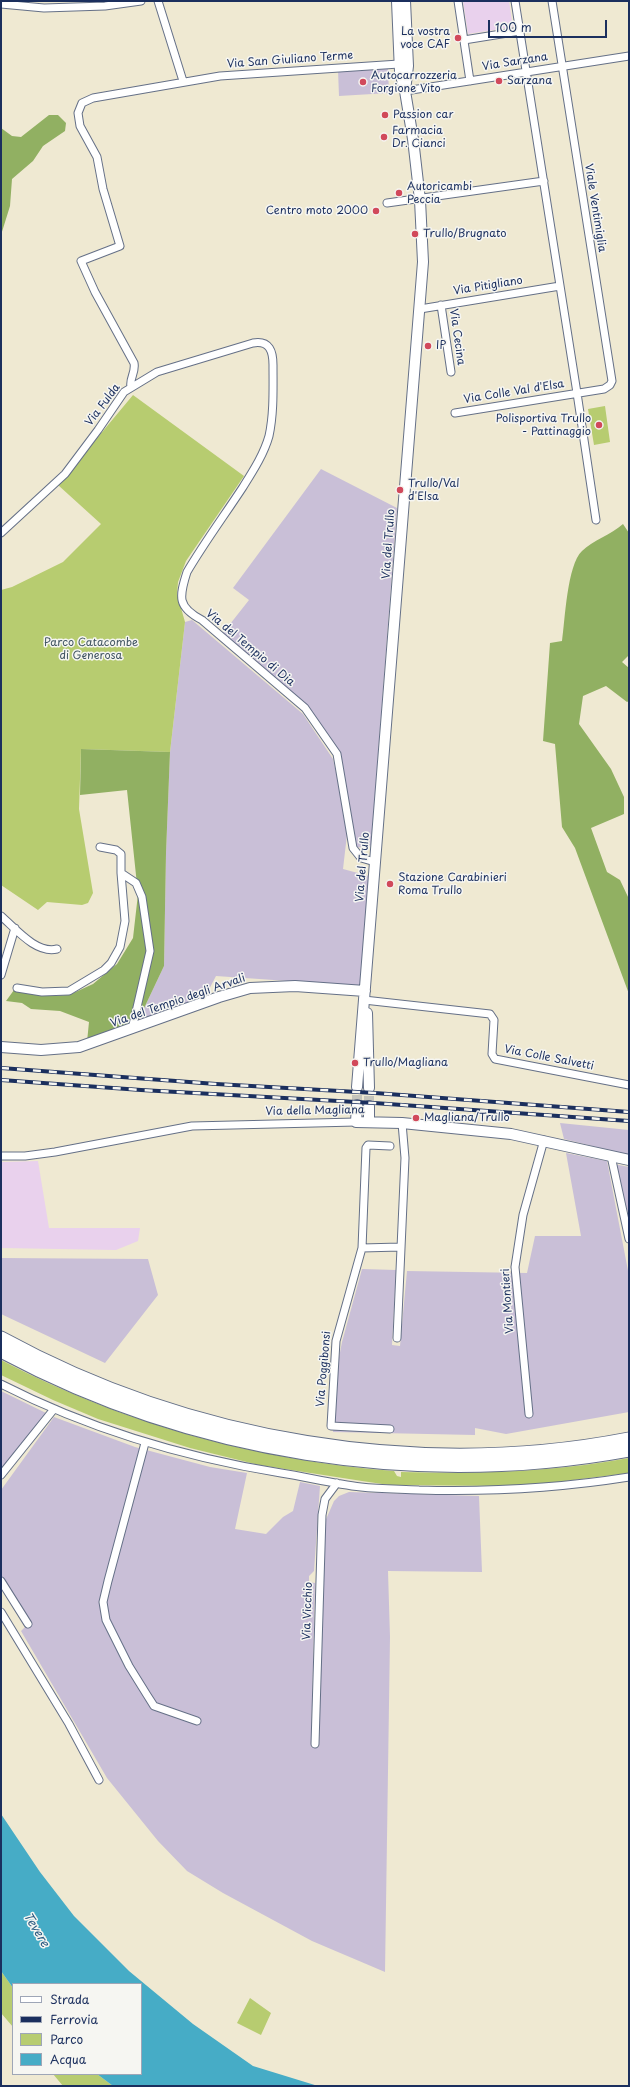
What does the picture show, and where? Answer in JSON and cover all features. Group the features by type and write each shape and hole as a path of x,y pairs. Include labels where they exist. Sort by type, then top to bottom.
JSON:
{"highway":[{"path":"1,1338 70,1372 146,1402 239,1429 321,1444 399,1452 472,1454 551,1450 629,1439"},
{"path":"1,1351 74,1386 152,1416 234,1439 322,1456 376,1462 461,1466 539,1462 629,1450"}],"street":[{"path":"1,4 44,8 105,6 141,1"},
{"path":"158,1 183,81"},
{"name":"Via del Trullo","path":"398,1 400,79 405,91"},
{"name":"Via del Trullo","path":"357,1087 423,262 420,200 405,91 408,66 405,1"},
{"path":"458,1 470,81"},
{"path":"515,1 596,520"},
{"name":"Viale Ventimiglia","path":"552,1 612,381 610,385 604,389 577,393"},
{"path":"464,40 520,31"},
{"name":"Via Sarzana","path":"405,91 629,56"},
{"name":"Via San Giuliano Terme","path":"130,387 130,381 135,369 134,363 95,292 81,261 120,246 103,189 97,157 80,126 78,113 82,103 88,99 183,81 242,73 399,64"},
{"path":"387,203 420,200 544,181"},
{"name":"Via Pitigliano","path":"420,309 441,304 560,286"},
{"name":"Via Cecina","path":"441,304 451,372"},
{"name":"Via Fulda","path":"1,533 65,474 98,430 119,397 130,387 156,372 254,343 264,343 269,346 273,354"},
{"name":"Via del Tempio di Dia","path":"273,354 273,402 271,425 265,447 254,470 186,572 182,588 182,602 187,612 202,620 307,711 337,754 353,848 361,858 375,862"},
{"name":"Via Colle Val d'Elsa","path":"455,413 577,393"},
{"path":"17,988 42,992 69,991 104,970 112,963 120,947 125,921 121,854 116,850 100,847"},
{"path":"121,873 136,883 142,897 150,951 132,1029"},
{"path":"1,916 42,948 49,951 57,949"},
{"path":"1,975 15,928"},
{"name":"Via del Tempio degli Arvali","path":"1,1047 41,1050 74,1048 250,988 290,986 364,995"},
{"name":"Via del Trullo","path":"364,995 369,1031 369,1088"},
{"name":"Via Colle Salvetti","path":"364,995 490,1014 494,1020 492,1054 494,1059 629,1085"},
{"path":"356,1122 357,1105"},
{"path":"369,1106 370,1122"},
{"name":"Via della Magliana","path":"1,1156 24,1156 56,1152 192,1126 370,1122 402,1123 492,1132 544,1140 629,1160"},
{"path":"397,1338 405,1158 402,1123"},
{"name":"Via Montieri","path":"529,1414 515,1267 523,1215 544,1140"},
{"path":"390,1146 368,1146 366,1148 362,1248 400,1247"},
{"path":"610,1156 629,1239"},
{"name":"Via Poggibonsi","path":"362,1248 336,1341 331,1426 390,1429"},
{"path":"1,1384 54,1409 145,1443 243,1467 337,1483 376,1488 452,1491 535,1488 629,1477"},
{"path":"1,1475 54,1409"},
{"path":"145,1443 103,1602 106,1620 129,1666 154,1706 197,1721"},
{"name":"Via Vicchio","path":"315,1744 322,1515 327,1495 337,1483"},
{"path":"1,1581 28,1624"},
{"path":"1,1612 69,1724 99,1780"}],"shaded area":[{"path":"463,1 509,1 513,27 468,34"},
{"name":"Autocarrozzeria Forgione Vito","path":"388,68 389,93 339,96 338,70"},
{"path":"321,469 397,508 371,845 367,848 356,847 339,753 308,708 223,633 249,600 233,588"},
{"path":"192,620 303,714 333,759 348,826 343,869 369,876 360,986 216,976 205,997 138,1021 164,966 170,752 185,622"},
{"path":"560,1123 629,1130 629,1155 564,1139"},
{"path":"566,1153 607,1161 629,1276 629,1412 506,1434 475,1428 475,1435 333,1432 337,1368 342,1342 362,1269 396,1270 392,1345 400,1346 407,1271 527,1273 535,1236 581,1236"},
{"path":"38,1161 49,1228 140,1228 138,1241 116,1250 1,1248 1,1162"},
{"path":"614,1164 629,1167 629,1217"},
{"path":"1,1258 148,1259 158,1295 105,1363 1,1314"},
{"path":"1,1391 46,1413 1,1469"},
{"path":"54,1417 135,1447 210,1467 247,1473 235,1529 266,1534 283,1517 293,1511 300,1482 320,1486 314,1571 309,1576 309,1582 315,1583 311,1747 319,1747 324,1524 334,1501 339,1496 349,1492 479,1496 482,1572 388,1571 390,1637 385,1972 312,1941 223,1893 187,1871 158,1841 107,1778 21,1631 31,1621 1,1577 1,1490"}],"green space":[{"path":"49,115 58,115 66,123 65,131 43,146 33,161 12,179 10,206 1,235 1,128 12,136 21,137"},
{"name":"Parco Catacombe di Generosa","path":"133,395 244,476 186,561 178,582 177,594 185,622 170,752 81,749 79,809 93,893 88,903 82,905 47,902 38,910 1,885 1,590 12,587 63,562 101,524 58,485"},
{"name":"Polisportiva Trullo - Pattinaggio","path":"605,406 610,442 594,445 588,409"},
{"path":"623,524 629,533 629,655 622,662 629,668 629,701 627,702 606,686 583,696 579,724 611,769 624,797 624,814 591,828 607,872 620,880 629,899 629,994 575,848 562,827 555,744 543,741 550,643 562,641 573,568 577,558 586,547"},
{"path":"81,749 170,752 164,966 138,1021 87,1042 89,1022 60,1011 31,1009 22,1003 6,1001 14,990 50,996 69,995 93,984 117,964 133,938 138,894 127,790 80,795"},
{"path":"1,1360 48,1383 95,1403 143,1420 241,1448 292,1458 343,1466 394,1471 397,1476 401,1477 401,1472 459,1473 516,1471 601,1463 629,1458 629,1473 550,1483 503,1486 389,1485 259,1465 190,1448 98,1419 53,1400 1,1375"},
{"path":"1,1971 12,1987 12,2026 1,2013"},
{"path":"250,1998 271,2013 261,2035 237,2023"},
{"path":"54,2075 98,2075 113,2086 63,2086"}],"water":[{"name":"Tevere","path":"1,1814 40,1872 74,1916 129,1971 193,2024 253,2066 318,2086 113,2086 98,2075 142,2075 142,1983 12,1983 12,1987 1,1971"}],"tunnel":[{"path":"357,1087 357,1105"},
{"path":"369,1088 369,1106"}],"railway":[{"path":"1,1068 216,1084 375,1093 629,1112"},
{"path":"1,1080 141,1090 374,1103 629,1121"}],"place":[{"name":"La vostra voce CAF","path":"458,38"},
{"name":"Sarzana","path":"499,81"},
{"name":"Autocarrozzeria Forgione Vito","path":"363,82"},
{"name":"Passion car","path":"385,115"},
{"name":"Farmacia Dr. Cianci","path":"384,137"},
{"name":"Autoricambi Peccia","path":"399,193"},
{"name":"Centro moto 2000","path":"376,211"},
{"name":"Trullo/Brugnato","path":"415,234"},
{"name":"IP","path":"428,346"},
{"name":"Polisportiva Trullo - Pattinaggio","path":"599,425"},
{"name":"Trullo/Val d'Elsa","path":"400,490"},
{"name":"Stazione Carabinieri Roma Trullo","path":"390,884"},
{"name":"Trullo/Magliana","path":"355,1063"},
{"name":"Magliana/Trullo","path":"416,1118"}]}
